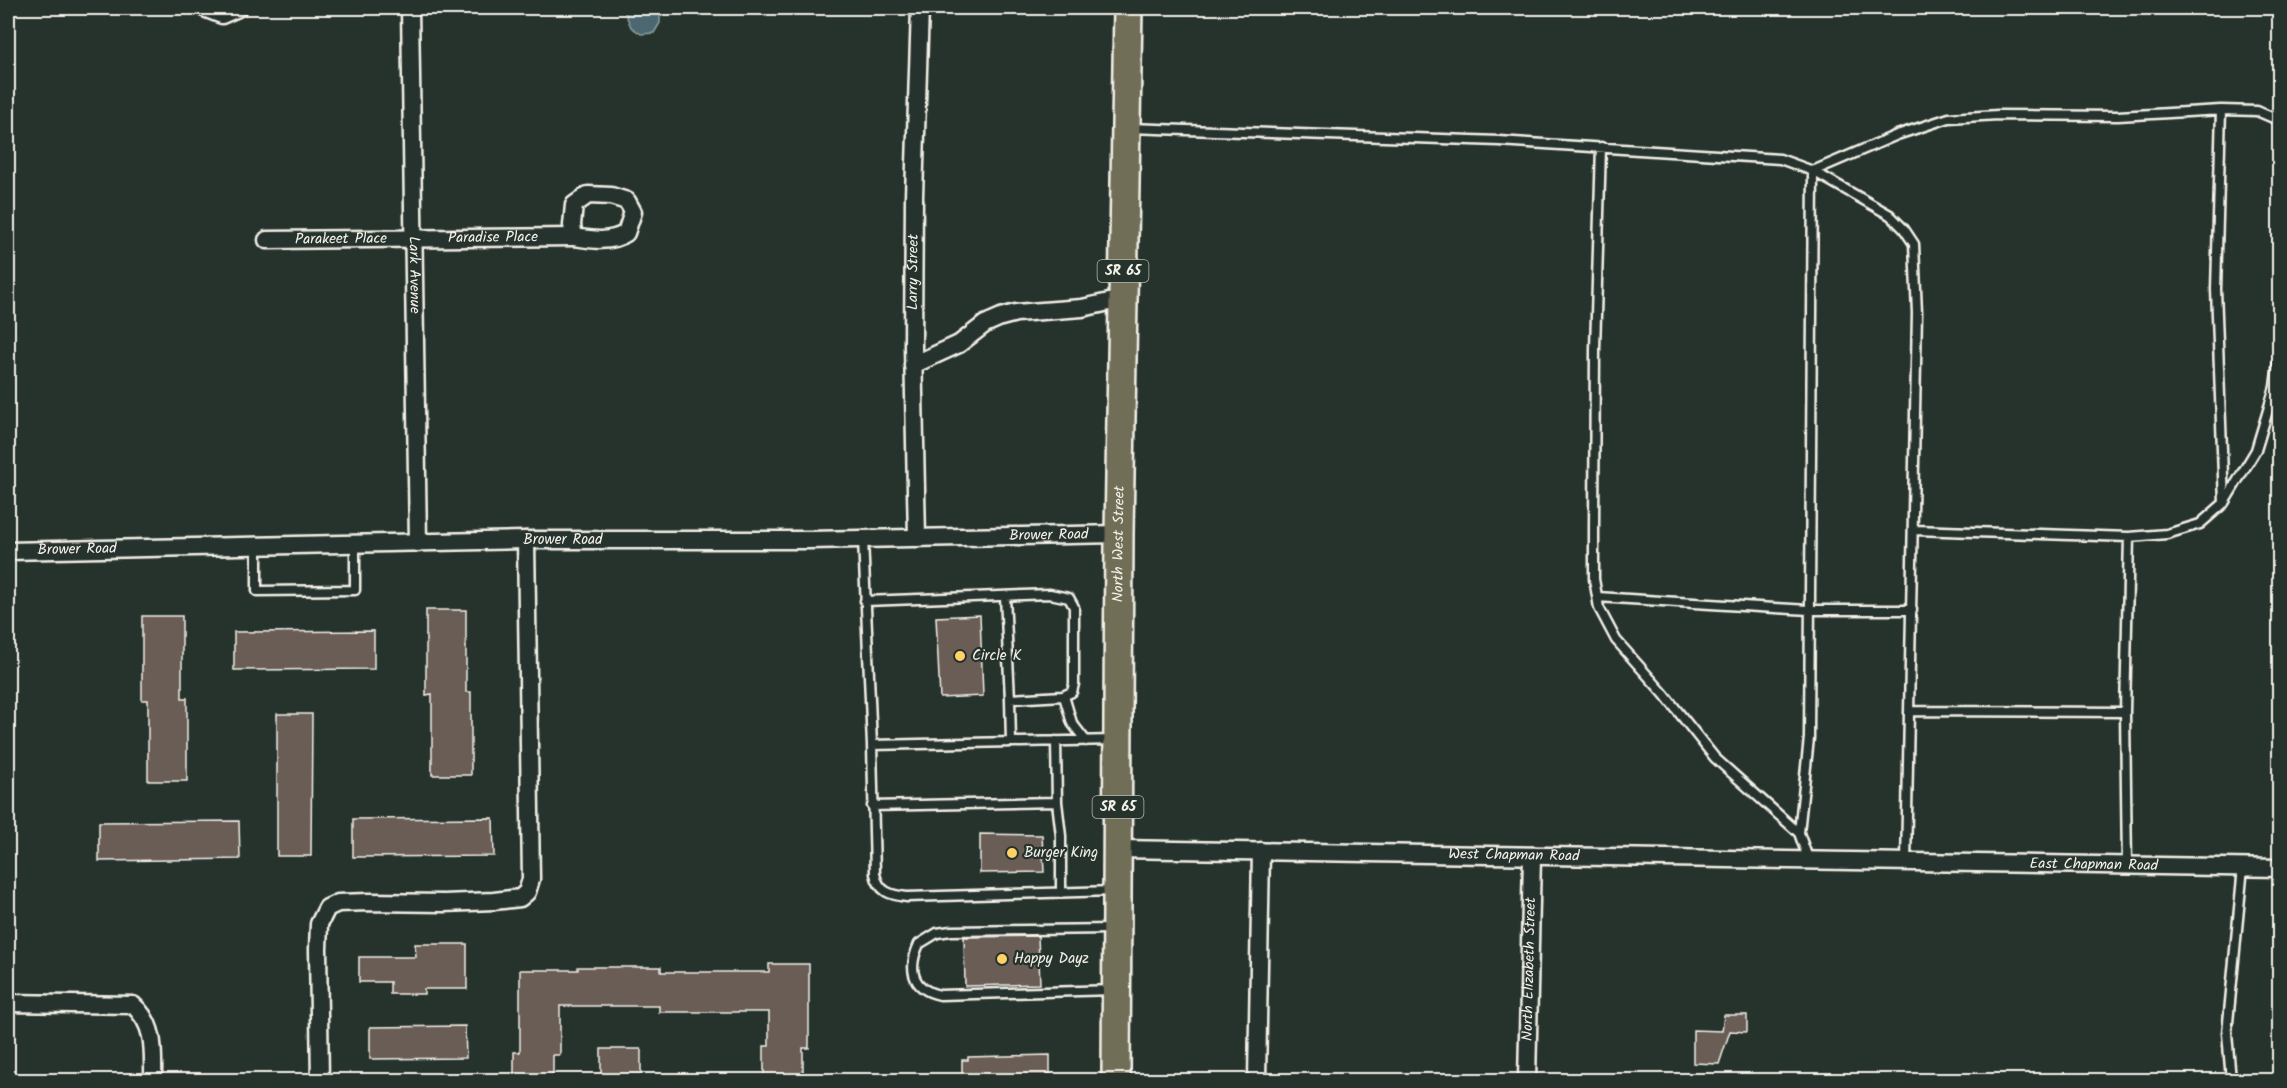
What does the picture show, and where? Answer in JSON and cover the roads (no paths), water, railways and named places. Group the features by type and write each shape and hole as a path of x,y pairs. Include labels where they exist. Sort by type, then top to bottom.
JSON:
{"main road":[{"name":"North West Street","path":"1116,1080 1119,534 1128,8"}],"street":[{"path":"204,8 222,15 238,8"},
{"name":"Lark Avenue","path":"410,8 418,543"},
{"name":"Larry Street","path":"917,538 913,365 914,196 920,8"},
{"name":"Paradise Place","path":"414,239 574,237"},
{"name":"Parakeet Place","path":"267,240 414,239"},
{"path":"913,365 958,344 985,324 1001,317 1016,313 1082,308 1123,299"},
{"name":"Brower Road","path":"8,551 526,540 692,542 1119,534"},
{"path":"320,1080 318,941 319,924 327,908 338,903 494,901 520,898 527,892 531,879 526,540"},
{"name":"West Chapman Road","path":"1118,849 1908,863"},
{"path":"1257,1080 1261,851"},
{"name":"North Elizabeth Street","path":"1527,1080 1532,856"},
{"name":"East Chapman Road","path":"1908,863 2280,868"},
{"path":"8,1003 133,1005 143,1014 151,1030 153,1080"}],"lane":[{"path":"1813,171 1897,135 1949,118 1998,115 2118,116 2221,110 2257,111 2278,120 2280,124"},
{"path":"2221,110 2216,289 2224,503"},
{"path":"1125,128 1342,134 1780,159 1813,171 1890,215 1914,244 1917,313 1908,863"},
{"path":"1601,147 1595,360 1594,579 1599,608 1616,640 1664,694 1715,758 1799,832"},
{"path":"1809,861 1799,832 1809,738 1813,171"},
{"path":"1914,530 2129,537 2167,534 2200,524 2224,503 2256,450 2275,387 2280,345"},
{"path":"2127,866 2126,712 2129,537"},
{"path":"863,539 872,745 873,853 876,882 880,889 886,893 907,897 1118,890"},
{"path":"256,547 257,591 356,590 355,544"},
{"path":"865,601 1060,595 1069,598 1074,607 1074,688 1072,692 1064,696 1010,699"},
{"path":"1005,596 1011,742"},
{"path":"1597,597 1809,610 1912,610"},
{"path":"1064,696 1072,723 1086,741"},
{"path":"1910,711 2126,712"},
{"path":"872,745 1119,740"},
{"path":"1056,741 1061,892"},
{"path":"873,806 1057,802"},
{"path":"2231,1080 2227,1033 2243,867"},
{"path":"1117,929 1028,929 937,933 919,944 912,965 921,987 928,993 940,995 1117,990"}],"water":[{"path":"623,8 660,8 660,23 654,33 641,34 631,27"}],"place":[{"name":"Circle K","path":"960,656"},
{"name":"Burger King","path":"1012,853"},
{"name":"Happy Dayz","path":"1002,959"}]}
